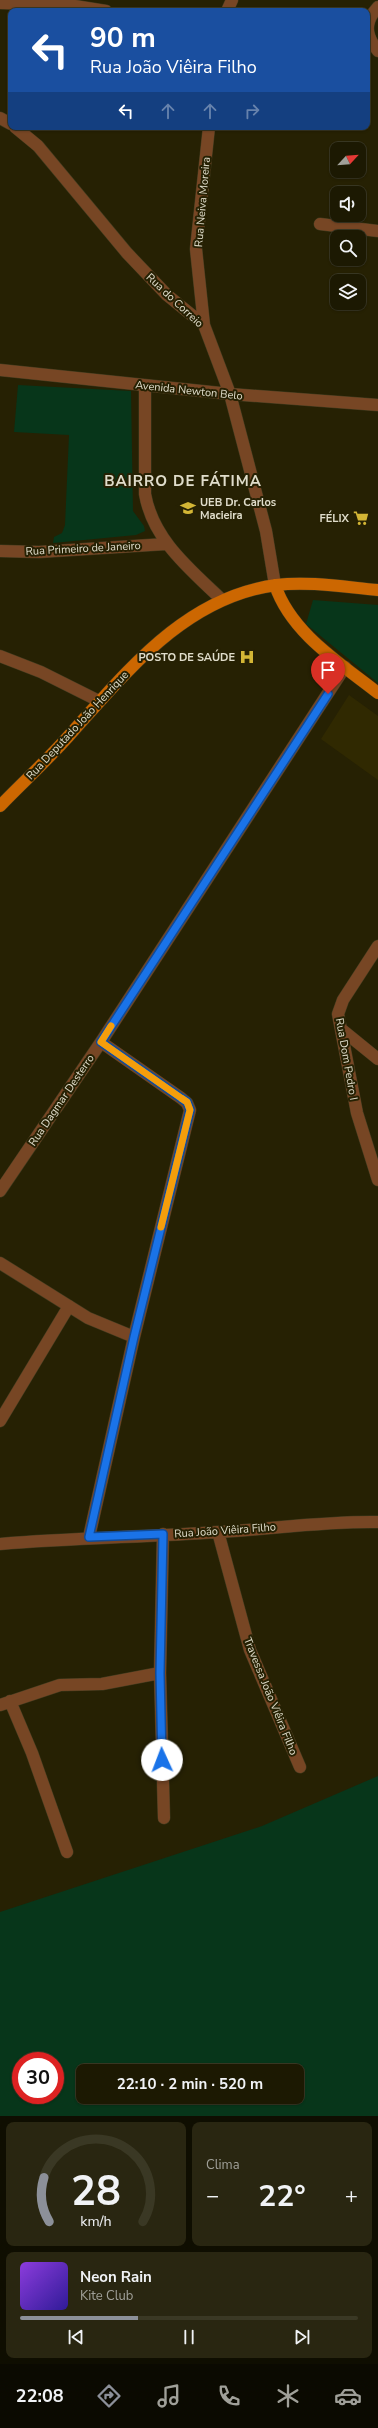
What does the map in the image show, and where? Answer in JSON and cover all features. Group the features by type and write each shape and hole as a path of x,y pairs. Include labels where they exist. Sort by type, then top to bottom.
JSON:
{"main road":[{"name":"Rua Deputado João Henrique","path":"0,806 46,762 100,701 154,646 180,625 222,600 246,592 275,586 315,584 378,590"},
{"path":"275,586 288,615 345,667 378,693"}],"street":[{"path":"0,3 71,3 93,8"},
{"path":"370,16 378,7"},
{"path":"370,37 378,51"},
{"name":"Rua do Correio","path":"19,130 38,146 127,253 167,295 204,325 230,394 266,531 275,586"},
{"name":"Rua Neiva Moreira","path":"204,325 196,249 209,130"},
{"path":"320,224 378,231"},
{"name":"Avenida Newton Belo","path":"0,370 230,394 378,405"},
{"path":"145,386 144,494 152,520 166,544 222,600"},
{"name":"Rua Primeiro de Janeiro","path":"0,551 39,552 166,544"},
{"path":"0,656 41,672 100,701"},
{"name":"Rua Dagmar Desterro","path":"0,1191 101,1042 345,667"},
{"name":"Rua Dom Pedro I","path":"378,946 344,1000 338,1014 357,1113 378,1180"},
{"path":"341,1030 378,1059"},
{"path":"89,1537 134,1337 190,1110 187,1102 101,1042"},
{"path":"0,1263 88,1318 134,1337"},
{"path":"0,1421 69,1306"},
{"name":"Rua João Viêira Filho","path":"0,1544 89,1537 218,1532 338,1521 378,1522"},
{"name":"Travessa João Viêira Filho","path":"218,1532 250,1650 300,1767"},
{"path":"163,1534 160,1673 164,1818"},
{"path":"67,1852 32,1753 5,1703 60,1685 102,1684 160,1673"}],"shaded area":[{"path":"349,695 378,716 378,780 321,739"}],"green space":[{"path":"18,385 131,391 133,511 144,526 145,531 136,535 53,543 54,537 62,533 65,525 69,435 14,432"},
{"path":"313,600 378,605 378,683 306,624"},
{"path":"378,1776 378,2116 0,2116 0,1912 262,1826"}],"slow traffic":[{"path":"111,1026 101,1042 187,1102 190,1110 161,1227"}],"place":[{"name":"UEB Dr. Carlos Macieira","path":"188,508"},
{"name":"FÉLIX","path":"361,518"},
{"name":"POSTO DE SAÚDE","path":"247,657"}],"district":[{"name":"BAIRRO DE FÁTIMA","path":"183,481"}],"route":[{"path":"162,1760 160,1673 163,1534 89,1537 134,1337 190,1110 187,1102 101,1042 328,694"}]}
